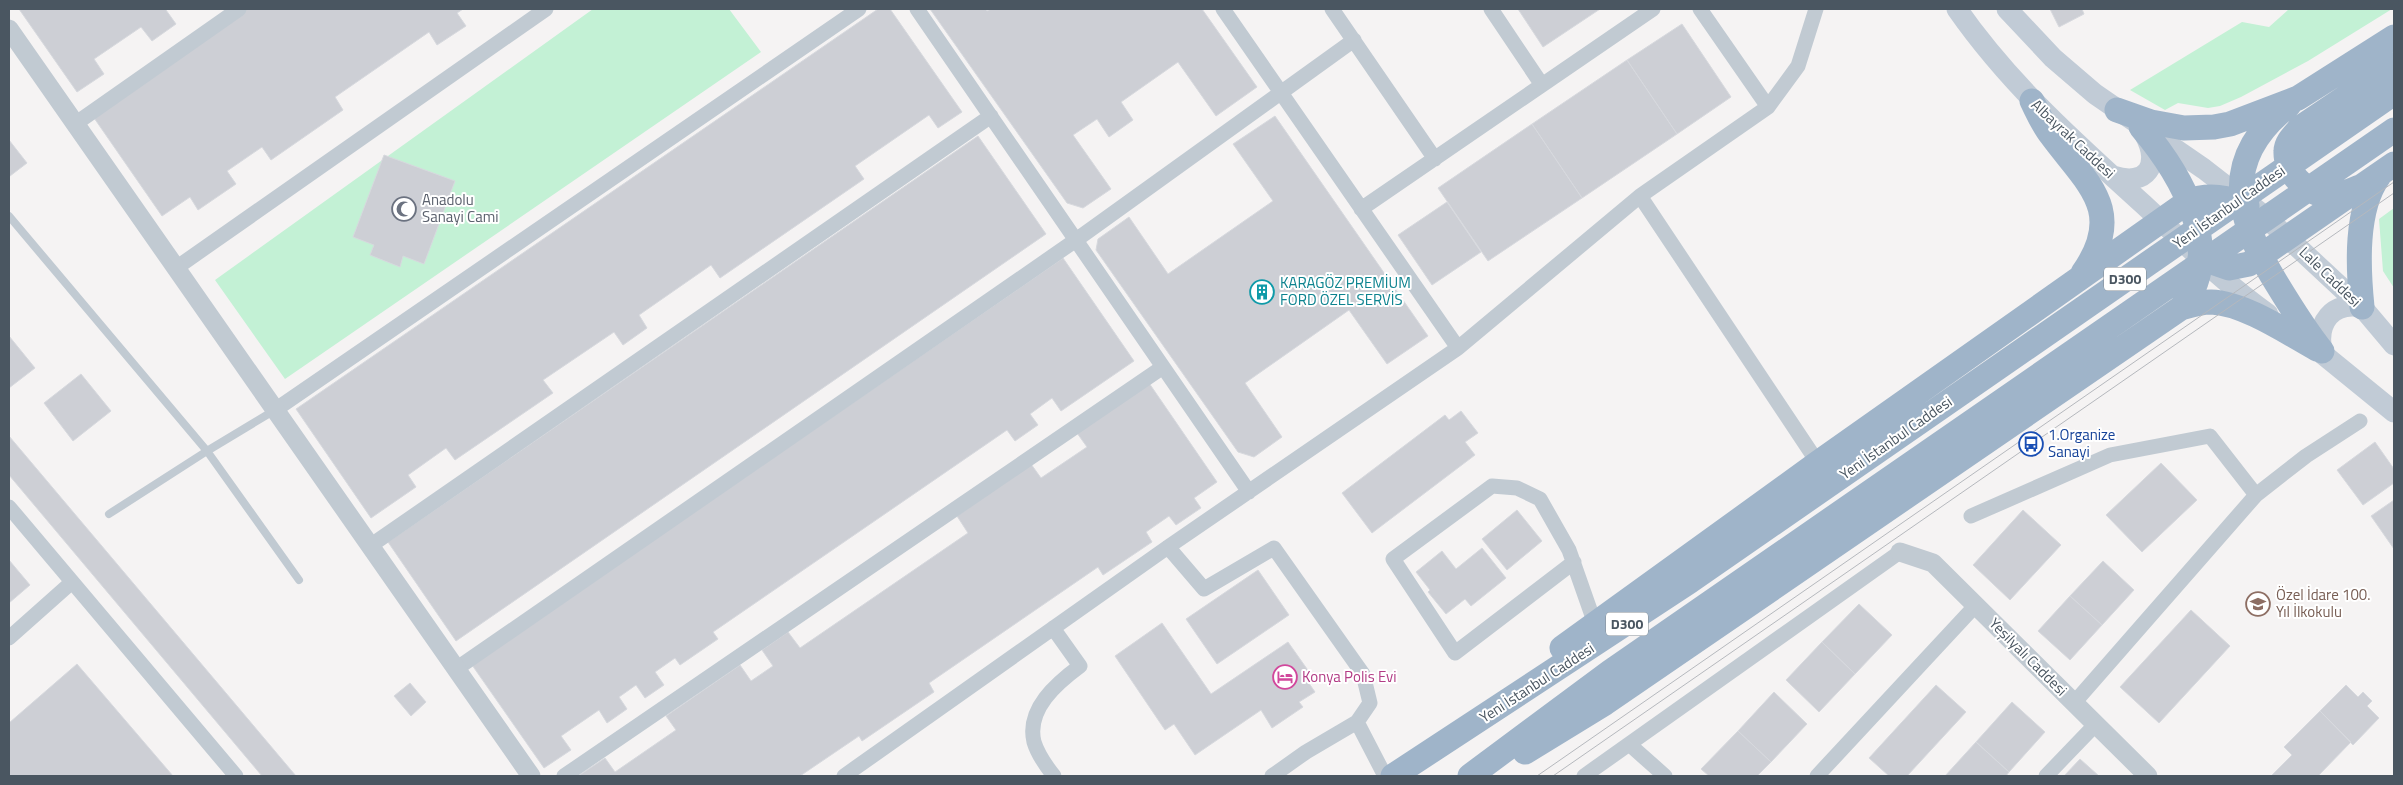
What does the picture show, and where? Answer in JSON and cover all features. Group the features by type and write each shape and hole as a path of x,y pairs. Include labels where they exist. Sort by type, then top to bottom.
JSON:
{"highway":[{"path":"2322,351 2260,257 2250,237 2244,166 2257,137 2280,112 2298,98 2394,37"},
{"path":"2379,174 2335,195 2313,192 2302,184 2293,173 2287,162 2286,150 2290,138 2300,128 2394,65"},
{"name":"Yeni İstanbul Caddesi","path":"1394,776 1657,603 2394,93"},
{"path":"2117,110 2168,126 2214,128 2230,124 2298,98"},
{"path":"2032,101 2050,135 2088,180 2099,206 2102,232 2100,240 2090,263 2081,277"},
{"path":"1484,776 1605,703 2181,308 2191,296 2196,282 2200,258 2198,234 2188,201 2173,170 2141,127"},
{"name":"Yeni İstanbul Caddesi","path":"1470,776 1610,672 2394,130"},
{"path":"2200,258 2228,268 2239,268 2260,257 2379,174"},
{"path":"2362,307 2360,272 2363,215 2370,188 2379,174"},
{"path":"1507,703 1536,670 1565,646 1818,463 2188,201 2207,196 2248,205"},
{"path":"2081,277 2113,264 2132,268 2148,282 2152,290 2153,309 2148,320 2130,343"},
{"path":"2181,308 2197,303 2213,302 2231,306 2255,316 2322,351"}],"main road":[{"name":"Albayrak Caddesi","path":"1957,9 1996,61 2032,101 2200,258 2245,297 2322,351"},
{"name":"Lale Caddesi","path":"2006,9 2053,58 2117,110 2204,168 2289,237 2362,307 2394,345"},
{"path":"2113,176 2125,180 2135,180 2150,167 2153,156 2141,127"},
{"path":"2362,307 2350,304 2332,312 2322,324 2320,340 2322,351 2394,412"}],"street":[{"path":"75,124 239,9"},
{"path":"176,268 546,9"},
{"path":"275,410 859,9"},
{"path":"917,9 1249,492"},
{"path":"1223,9 1458,348"},
{"path":"1332,9 1435,158"},
{"path":"1490,9 1542,85"},
{"path":"1362,209 1653,9"},
{"path":"1700,9 1768,107"},
{"path":"844,776 1168,547 1458,348 1640,196 1768,107 1798,66 1816,9"},
{"path":"9,29 530,776"},
{"path":"456,669 1076,240 1354,40"},
{"path":"370,546 991,116"},
{"path":"1640,196 1818,463"},
{"path":"564,776 1163,367"},
{"path":"2074,703 2256,495 2306,456 2360,422"},
{"path":"1971,516 2110,455 2210,436 2256,495"},
{"path":"1574,562 1455,652 1393,559 1492,486 1518,488 1540,499 1574,562 1595,624"},
{"path":"9,507 236,776"},
{"path":"1168,547 1204,589 1274,548 1363,674 1370,704 1357,722 1306,752 1272,776"},
{"path":"1584,776 1900,552"},
{"name":"Yeşilyalı Caddesi","path":"1900,552 1933,563 2148,776"},
{"path":"9,638 72,582"},
{"path":"1817,776 1976,606"},
{"path":"1053,628 1080,666 1052,690 1041,704 1035,720 1034,741 1041,757 1054,776"},
{"path":"1357,722 1385,776"},
{"path":"2046,776 2096,724"},
{"path":"1630,744 1665,776"}],"lane":[{"path":"9,216 207,451 299,580"},
{"path":"108,514 275,410"}],"green space":[{"path":"593,9 729,9 761,52 285,379 215,280"},
{"path":"2289,9 2392,9 2308,61 2241,97 2220,106 2208,108 2178,103 2165,110 2130,90 2242,22 2269,27"},
{"path":"2394,208 2394,288 2383,271 2379,219"}],"building":[{"path":"19,9 168,9 166,10 176,24 152,41 141,27 94,59 104,74 77,92"},
{"path":"246,9 463,9 457,13 466,26 437,45 429,32 335,97 343,110 271,160 262,147 227,171 236,184 198,210 190,197 162,216 92,115"},
{"path":"878,9 890,9 962,112 938,128 929,115 855,166 864,179 720,278 711,265 639,315 647,328 623,345 614,332 543,380 553,393 455,460 446,448 408,475 416,487 371,518 296,409"},
{"path":"930,9 985,9 987,11 991,9 1202,9 1257,87 1216,116 1178,62 1121,102 1133,120 1109,137 1097,119 1073,135 1111,189 1083,208 1067,203"},
{"path":"1518,9 1600,9 1543,47"},
{"path":"2050,9 2082,9 2084,14 2059,27"},
{"path":"1682,24 1731,97 1677,134 1627,60"},
{"path":"1627,60 1677,134 1582,198 1532,124"},
{"name":"KARAGÖZ PREMİUM FORD ÖZEL SERVİS","path":"1275,116 1428,336 1387,364 1349,310 1245,383 1282,437 1254,457 1238,452 1096,250 1098,239 1129,217 1168,274 1273,201 1233,144"},
{"path":"1532,124 1582,198 1488,261 1438,188"},
{"path":"978,136 1046,234 456,641 388,542"},
{"path":"9,140 27,163 10,176 9,175"},
{"name":"Anadolu Sanayi Cami","path":"384,155 455,181 424,264 403,256 400,267 370,255 374,245 353,237"},
{"path":"1447,202 1481,252 1432,285 1398,235"},
{"path":"1063,258 1134,361 1061,411 1052,398 1030,414 1038,425 1015,441 1007,430 713,632 718,639 680,665 675,658 655,672 664,685 645,698 636,685 619,697 627,709 607,723 599,710 561,736 571,750 544,768 472,665"},
{"path":"9,336 35,368 9,388"},
{"path":"81,374 111,411 73,441 44,403"},
{"path":"1149,383 1217,482 1194,498 1201,508 1176,525 1169,516 1146,532 1152,542 1103,575 1098,567 929,683 934,692 862,741 859,736 800,776 578,776 605,758 615,772 676,730 666,716 740,665 751,681 773,666 762,650 788,632 800,648 968,533 957,516 1031,464 1041,478 1087,447 1077,433"},
{"path":"1461,411 1478,433 1465,442 1475,455 1372,533 1342,493 1445,415 1449,420"},
{"path":"9,436 296,776 262,776 9,475"},
{"path":"2375,442 2394,469 2394,483 2363,505 2337,470"},
{"path":"2161,463 2197,500 2142,552 2106,515"},
{"path":"2394,500 2394,549 2371,516"},
{"path":"1517,510 1542,541 1507,570 1482,539"},
{"path":"2023,510 2061,545 2010,600 1973,565"},
{"path":"1482,548 1506,578 1471,606 1465,599 1446,614 1428,592 1430,590 1416,572 1442,551 1456,569"},
{"path":"9,560 30,585 9,603"},
{"path":"2103,561 2134,590 2102,625 2070,596"},
{"path":"1258,570 1289,615 1217,664 1186,619"},
{"path":"2070,596 2102,625 2070,660 2038,631"},
{"path":"1859,604 1892,635 1855,674 1822,642"},
{"path":"2191,610 2230,646 2159,723 2120,687"},
{"path":"1162,623 1211,694 1288,642 1312,676 1306,679 1315,692 1299,702 1303,707 1272,728 1261,710 1195,755 1174,724 1165,730 1115,656"},
{"path":"1822,642 1855,674 1819,712 1786,680"},
{"path":"77,664 173,776 9,776 9,723"},
{"path":"410,683 426,702 411,716 394,696"},
{"path":"1936,685 1966,712 1907,776 1889,776 1869,758"},
{"path":"2346,685 2358,697 2363,692 2372,701 2367,706 2379,718 2353,745 2320,711"},
{"path":"1774,692 1807,724 1771,762 1738,731"},
{"path":"2012,702 2045,732 2009,772 1976,742"},
{"path":"2320,711 2351,742 2318,776 2271,776 2292,755 2284,747"},
{"path":"1738,731 1771,762 1757,776 1709,776 1701,769"},
{"path":"1976,742 2009,772 2006,776 1945,776"},
{"path":"2080,759 2099,776 2064,776"}],"tram line":[{"path":"1537,776 2394,182"},
{"path":"1553,776 2394,193"}],"place":[{"name":"Anadolu Sanayi Cami","path":"404,209"},
{"name":"KARAGÖZ PREMİUM FORD ÖZEL SERVİS","path":"1262,292"},
{"name":"1.Organize Sanayi","path":"2031,444"},
{"name":"Özel İdare 100. Yıl İlkokulu","path":"2258,604"},
{"name":"Konya Polis Evi","path":"1285,677"}]}
